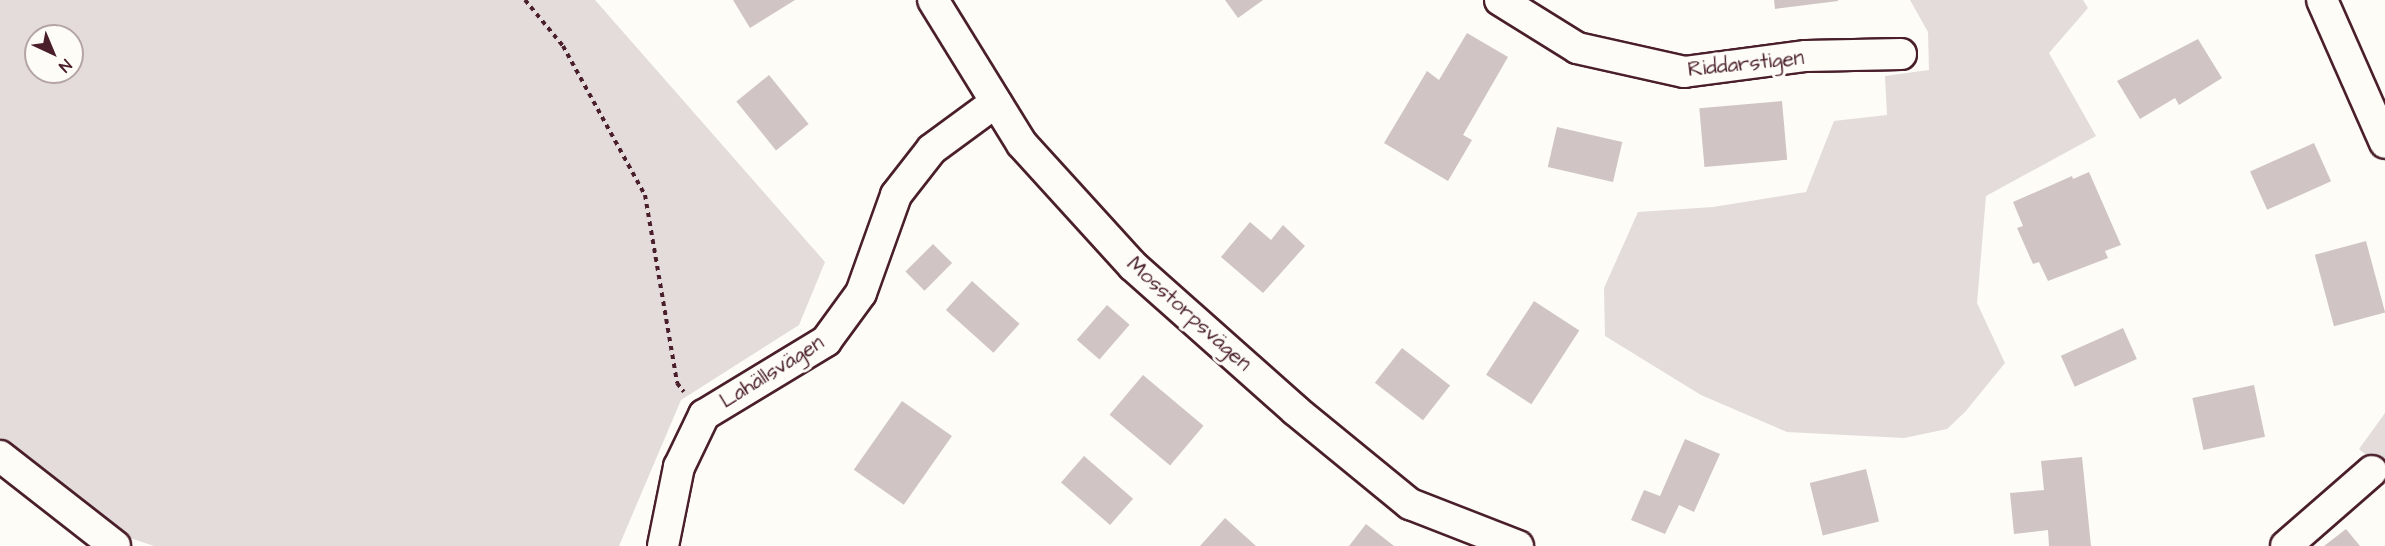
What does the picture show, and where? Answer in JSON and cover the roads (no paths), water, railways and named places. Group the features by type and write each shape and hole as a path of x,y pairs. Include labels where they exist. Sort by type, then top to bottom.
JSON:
{"street":[{"name":"Mosstorpsvägen","path":"933,0 1022,144 1133,266 1296,410 1410,504 1518,546"},
{"name":"Riddarstigen","path":"1500,0 1577,48 1684,72 1806,56 1901,54"},
{"path":"2322,0 2385,143"},
{"name":"Lahällsvägen","path":"663,546 679,467 704,414 826,341 861,293 896,195 932,149 996,102"},
{"path":"0,456 100,542"},
{"path":"2286,546 2372,471"}]}
